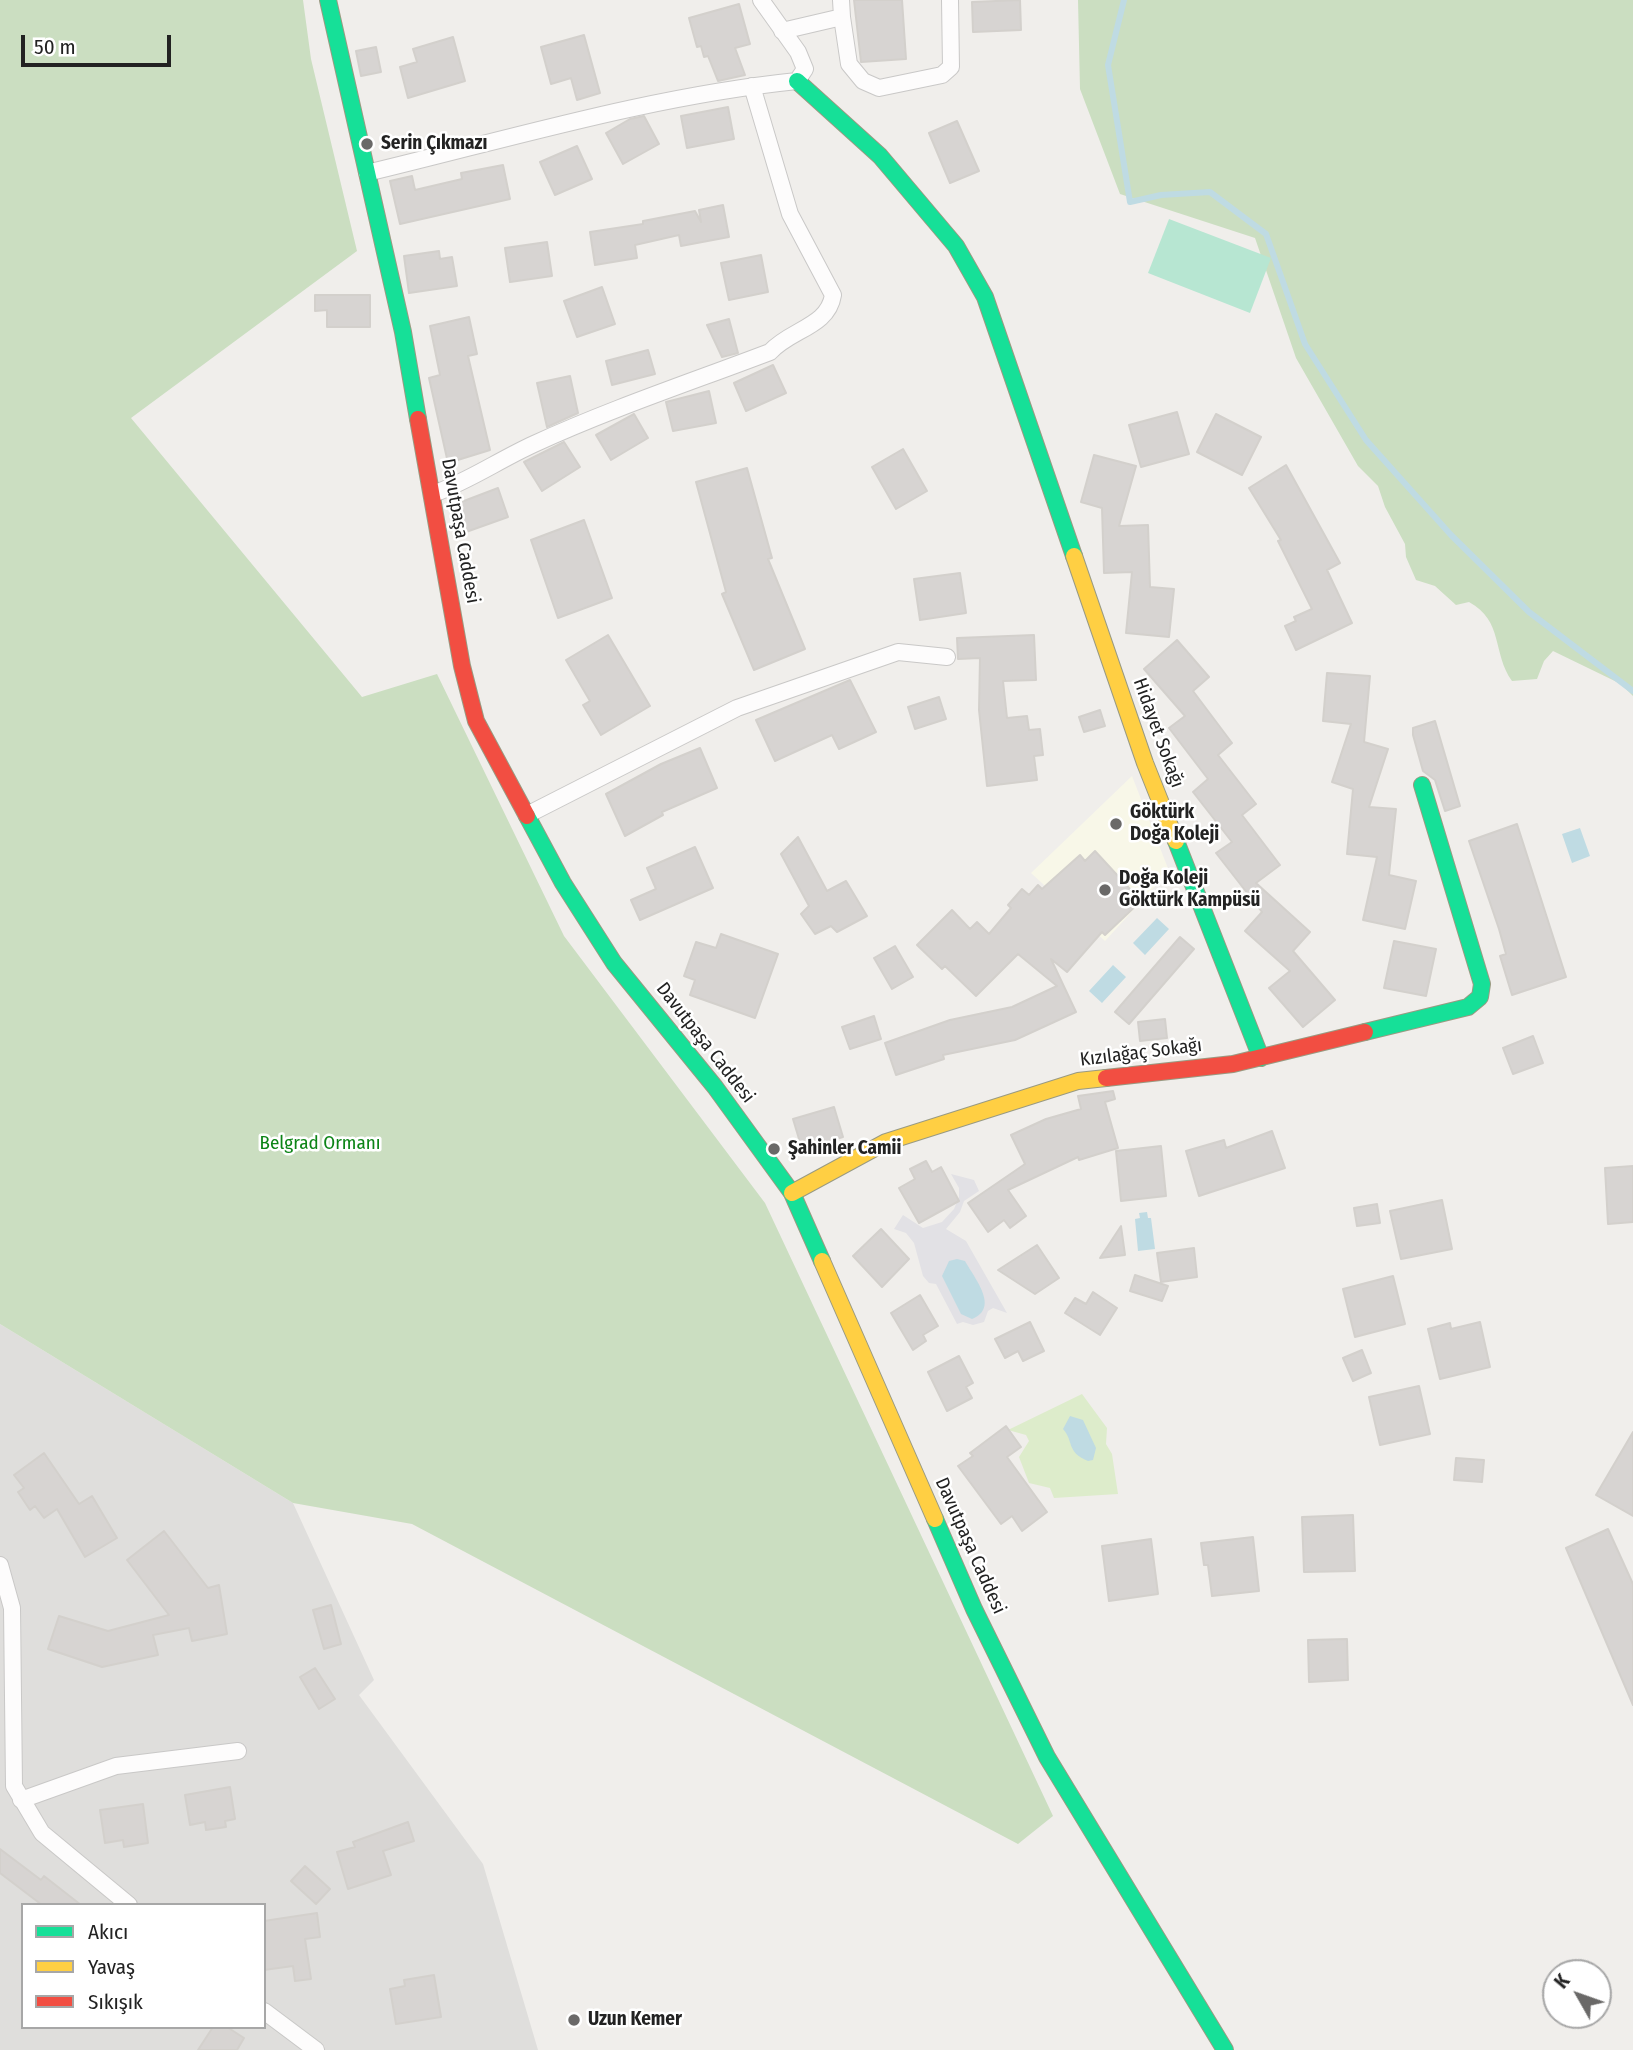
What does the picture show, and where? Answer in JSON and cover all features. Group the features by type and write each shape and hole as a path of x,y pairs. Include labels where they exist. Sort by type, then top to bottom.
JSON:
{"street":[{"name":"Davutpaşa Caddesi","path":"328,0 403,332 471,701 477,721 564,883 614,963 715,1087 792,1193 974,1609 1047,1757 1225,2050"},
{"path":"367,173 652,104 752,86 797,81 805,69 761,0"},
{"path":"841,0 849,64 863,81 879,88 942,75 951,67 950,0"},
{"path":"782,31 842,17"},
{"name":"Hidayet Sokağı","path":"797,81 880,156 956,246 985,297 1145,763 1262,1058"},
{"path":"433,494 492,469 531,446 604,414 770,352 782,339 824,317 831,308 833,295 790,214 752,86"},
{"path":"527,815 737,708 898,652 947,657"},
{"name":"Kızılağaç Sokağı","path":"792,1193 886,1142 1077,1080 1233,1064 1468,1007 1480,997 1482,984 1422,785"},
{"path":"0,1565 12,1608 12,1774 21,1800 42,1833 128,1903"},
{"path":"21,1800 117,1766 238,1751"},
{"path":"266,2012 316,2050"}],"shaded area":[{"name":"Göktürk Doğa Koleji","path":"1132,776 1169,871 1105,941 1031,873"},
{"path":"951,1174 974,1180 979,1191 964,1201 960,1212 946,1229 966,1241 1007,1313 993,1308 988,1311 984,1322 973,1325 963,1322 957,1324 936,1284 929,1283 923,1276 914,1243 906,1233 894,1229 903,1215 923,1228 942,1222 954,1209 959,1197 959,1188"},
{"path":"0,1324 293,1503 374,1680 359,1695 483,1864 538,2050 0,2050"}],"green space":[{"name":"Belgrad Ormanı","path":"0,0 303,0 311,59 357,251 131,418 362,697 437,674 564,936 765,1203 1053,1816 1018,1844 412,1524 293,1503 0,1324"},
{"path":"1078,0 1633,0 1633,696 1621,684 1553,651 1544,661 1537,679 1512,681 1488,618 1469,602 1456,605 1435,586 1416,580 1406,557 1405,544 1385,507 1378,486 1358,466 1296,358 1255,238 1120,194 1080,89"},
{"path":"1169,219 1271,258 1250,313 1148,273"},
{"path":"1082,1394 1107,1428 1106,1444 1112,1454 1118,1494 1054,1498 1050,1488 1029,1483 1019,1457 1029,1441 1026,1435 1008,1430"}],"water":[{"path":"1580,828 1590,856 1572,863 1562,834"},
{"path":"1157,918 1169,929 1145,955 1133,943"},
{"path":"1113,965 1126,977 1102,1003 1089,991"},
{"path":"1147,1212 1148,1218 1151,1218 1155,1249 1138,1251 1135,1219 1140,1218 1139,1213"},
{"path":"949,1261 965,1261 979,1284 985,1301 980,1314 972,1319 961,1314 942,1276"},
{"path":"1070,1416 1083,1420 1096,1448 1093,1460 1081,1458 1073,1450 1063,1429"}],"building":[{"path":"854,0 902,0 906,59 861,62"},
{"path":"1020,0 1021,30 973,32 972,2"},
{"path":"739,4 750,44 735,48 745,75 718,81 708,56 704,57 701,46 697,47 689,18"},
{"path":"584,35 600,93 577,100 571,78 551,84 541,47"},
{"path":"453,37 465,81 408,98 400,67 417,62 413,49"},
{"path":"376,47 381,72 361,76 356,51"},
{"path":"728,107 734,139 687,148 681,116"},
{"path":"644,116 659,144 623,164 606,133 630,119"},
{"path":"957,121 979,171 950,183 929,133"},
{"path":"577,146 592,179 555,195 540,162"},
{"path":"503,165 510,199 400,224 390,181 412,176 415,190 462,179 461,173"},
{"path":"723,205 729,237 681,246 679,235 635,245 637,258 595,265 590,232 643,224 643,221 695,211 701,222 699,210"},
{"path":"547,242 552,276 510,282 505,248"},
{"path":"439,251 440,259 452,257 457,286 409,293 404,256"},
{"path":"761,255 768,292 729,300 721,263"},
{"path":"602,287 615,324 577,337 564,301"},
{"path":"315,295 370,295 370,327 327,327 327,310 315,311"},
{"path":"469,317 477,354 468,356 490,450 448,463 429,378 440,375 430,326"},
{"path":"729,319 738,353 722,357 707,325"},
{"path":"648,350 655,374 612,385 606,361"},
{"path":"773,365 786,393 746,411 734,383"},
{"path":"570,376 578,413 547,427 537,383"},
{"path":"709,391 716,423 673,431 666,402"},
{"path":"1177,412 1189,454 1141,467 1129,425"},
{"path":"634,414 648,438 611,460 596,435"},
{"path":"1216,414 1261,437 1242,475 1197,452"},
{"path":"564,442 580,467 542,491 524,462"},
{"path":"903,449 927,491 896,509 872,467"},
{"path":"1094,455 1136,466 1119,526 1148,525 1150,587 1174,589 1169,637 1126,633 1132,572 1104,573 1102,508 1081,502"},
{"path":"1286,465 1340,563 1327,570 1352,623 1296,650 1285,626 1296,621 1294,617 1312,609 1278,541 1281,540 1249,488"},
{"path":"747,468 772,558 768,559 805,649 754,670 722,594 726,592 696,482"},
{"path":"498,488 508,517 466,532 456,504"},
{"path":"584,520 612,598 558,618 531,540"},
{"path":"960,573 966,613 920,620 914,579"},
{"path":"608,635 650,706 601,735 583,705 590,701 566,660"},
{"path":"1034,635 1036,680 1003,681 1007,718 1027,716 1029,730 1040,729 1043,755 1034,756 1037,780 987,786 979,710 980,658 958,659 957,638"},
{"path":"1177,640 1209,677 1193,691 1232,743 1218,755 1256,804 1242,815 1280,865 1256,883 1310,932 1293,951 1335,1000 1303,1027 1269,988 1290,971 1245,931 1262,912 1216,853 1232,842 1193,792 1208,779 1169,728 1185,716 1144,669"},
{"path":"1327,673 1370,676 1364,742 1388,749 1369,807 1396,809 1389,875 1416,881 1405,929 1363,920 1377,857 1347,854 1353,789 1332,782 1351,724 1323,721"},
{"path":"850,680 876,732 839,749 832,735 775,761 756,720"},
{"path":"939,697 946,719 915,729 908,707"},
{"path":"1100,710 1105,726 1084,732 1079,717"},
{"path":"1435,721 1460,806 1445,811 1435,780 1423,771 1413,735 1413,728"},
{"path":"700,748 717,788 662,812 663,815 625,836 606,794 661,764"},
{"path":"1517,824 1566,977 1512,995 1500,956 1506,954 1469,841"},
{"path":"798,837 827,891 846,881 867,916 837,932 831,926 815,934 801,914 809,906 781,854"},
{"path":"695,847 713,888 640,920 631,900 656,889 647,868"},
{"path":"1095,851 1141,901 1105,935 1102,932 1067,972 1051,959 1076,1012 1015,1040 943,1055 944,1059 896,1075 885,1043 950,1020 1012,1007 1057,986 1018,954 976,996 945,966 942,969 917,945 952,910 970,929 977,922 989,934 1011,908 1008,905 1022,889 1029,895 1038,885 1042,889 1080,855 1085,861"},
{"path":"721,934 778,954 755,1018 690,995 695,980 684,976 696,942 716,948"},
{"path":"1180,937 1194,949 1129,1024 1115,1012"},
{"path":"1394,941 1436,949 1426,996 1384,988"},
{"path":"895,946 913,977 892,989 874,958"},
{"path":"874,1016 881,1039 850,1049 842,1027"},
{"path":"1165,1019 1167,1038 1140,1041 1138,1022"},
{"path":"1533,1036 1543,1063 1513,1074 1503,1048"},
{"path":"1113,1091 1115,1099 1105,1102 1118,1148 1079,1160 1078,1157 1008,1190 1026,1216 1010,1228 1004,1220 988,1232 968,1203 1025,1164 1011,1135 1046,1119 1081,1109 1078,1096"},
{"path":"834,1107 843,1137 802,1149 793,1119"},
{"path":"1272,1131 1285,1168 1199,1196 1186,1151 1224,1140 1226,1148"},
{"path":"1161,1146 1166,1196 1121,1201 1116,1151"},
{"path":"926,1161 932,1172 941,1167 959,1201 919,1223 899,1188 915,1179 910,1169"},
{"path":"1633,1166 1633,1222 1608,1224 1605,1168"},
{"path":"1442,1200 1452,1249 1401,1259 1390,1211"},
{"path":"1377,1204 1380,1223 1357,1226 1354,1208"},
{"path":"1121,1226 1125,1255 1100,1258"},
{"path":"881,1229 909,1259 882,1287 853,1256"},
{"path":"1037,1245 1059,1278 1035,1294 998,1270"},
{"path":"1194,1248 1197,1277 1161,1282 1157,1253"},
{"path":"1135,1275 1168,1286 1162,1301 1130,1291"},
{"path":"1393,1276 1405,1324 1355,1337 1343,1289"},
{"path":"1093,1292 1117,1308 1100,1335 1065,1313 1075,1298 1086,1304"},
{"path":"920,1295 938,1326 923,1335 926,1341 913,1350 891,1313"},
{"path":"1030,1322 1044,1351 1023,1361 1018,1351 1005,1358 995,1339"},
{"path":"1480,1322 1490,1367 1440,1379 1428,1329 1450,1323 1451,1329"},
{"path":"1362,1350 1371,1373 1353,1381 1343,1358"},
{"path":"959,1356 973,1383 966,1387 972,1398 947,1411 928,1372"},
{"path":"1419,1386 1430,1434 1380,1445 1369,1397"},
{"path":"1006,1426 1021,1447 1007,1457 1047,1512 1022,1531 1012,1516 1001,1524 958,1466 973,1456 970,1453"},
{"path":"1633,1432 1633,1516 1596,1495"},
{"path":"44,1453 79,1504 92,1496 117,1538 85,1557 57,1509 44,1518 35,1506 30,1510 18,1492 24,1488 14,1475"},
{"path":"1456,1458 1484,1460 1482,1482 1454,1480"},
{"path":"1353,1515 1355,1571 1304,1572 1302,1517"},
{"path":"1608,1529 1633,1584 1633,1705 1566,1548"},
{"path":"164,1531 208,1588 219,1585 227,1634 192,1641 189,1628 153,1635 158,1655 102,1667 48,1649 59,1616 108,1631 169,1615 127,1560"},
{"path":"1253,1537 1259,1591 1212,1596 1208,1565 1204,1565 1201,1543"},
{"path":"1151,1539 1158,1594 1109,1601 1102,1546"},
{"path":"331,1605 341,1644 324,1649 313,1610"},
{"path":"1347,1639 1348,1680 1309,1682 1308,1640"},
{"path":"315,1668 335,1699 319,1709 300,1677"},
{"path":"230,1787 235,1819 225,1821 226,1827 206,1830 205,1822 190,1825 185,1795"},
{"path":"143,1804 148,1843 124,1847 123,1840 105,1843 100,1810"},
{"path":"408,1822 414,1841 383,1851 391,1875 348,1889 337,1852 355,1847 353,1842"},
{"path":"0,1849 41,1880 44,1876 78,1903 39,1903 0,1873"},
{"path":"305,1866 330,1889 316,1904 291,1881"},
{"path":"317,1913 320,1937 305,1939 311,1979 295,1981 293,1966 266,1970 266,1921"},
{"path":"434,1975 441,2017 396,2024 390,1989 405,1986 404,1980"},
{"path":"212,2029 230,2029 244,2038 237,2050 198,2050"}],"waterway":[{"path":"1124,0 1108,65 1130,202 1161,195 1210,192 1266,234 1305,344 1366,440 1451,535 1529,612 1633,691"}],"traffic: fast":[{"path":"328,0 403,332 418,419"},
{"path":"797,81 880,156 956,246 985,297 1074,556"},
{"path":"1365,1032 1468,1007 1480,997 1482,984 1422,785"},
{"path":"527,816 563,883 614,963 715,1087 792,1193 822,1261"},
{"path":"1176,841 1261,1058"},
{"path":"935,1519 974,1609 1047,1757 1225,2050"}],"traffic: slow":[{"path":"1074,556 1145,763 1176,841"},
{"path":"792,1193 886,1142 1078,1081 1106,1078"},
{"path":"822,1261 935,1519"}],"traffic: jam":[{"path":"418,419 462,666 476,721 527,816"},
{"path":"1106,1078 1233,1064 1365,1032"}],"place":[{"name":"Serin Çıkmazı","path":"367,144"},
{"name":"Göktürk Doğa Koleji","path":"1116,824"},
{"name":"Doğa Koleji Göktürk Kampüsü","path":"1105,890"},
{"name":"Şahinler Camii","path":"774,1149"},
{"name":"Uzun Kemer","path":"574,2020"}]}
